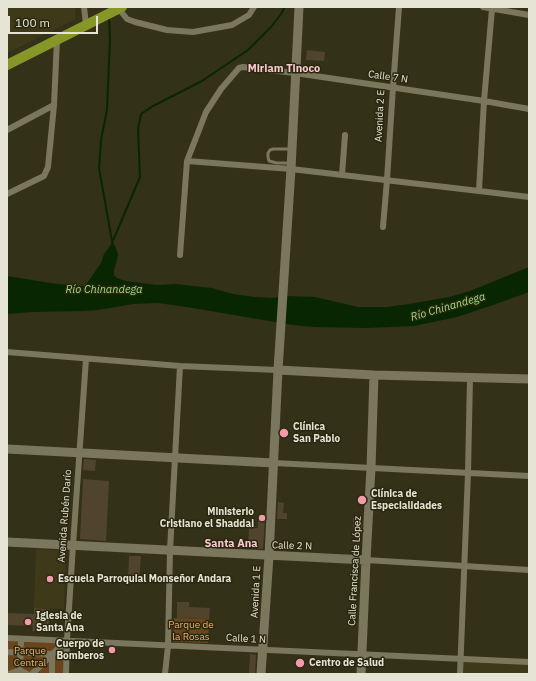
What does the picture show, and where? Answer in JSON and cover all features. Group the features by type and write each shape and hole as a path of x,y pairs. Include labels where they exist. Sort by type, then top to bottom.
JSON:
{"main road":[{"path":"7,65 98,18 119,9"}],"street":[{"path":"84,7 86,25"},
{"path":"119,9 127,19 135,22 167,30 193,32 232,25 249,15 254,7"},
{"name":"Avenida 1 E","path":"261,674 292,149 298,7"},
{"name":"Avenida 2 E","path":"383,227 399,7"},
{"path":"483,7 529,15"},
{"path":"479,190 484,101 492,9"},
{"path":"7,194 44,176 48,168 54,105 57,40"},
{"name":"Calle 7 N","path":"187,161 206,112 221,89 239,68 243,67 393,87 529,109"},
{"path":"7,130 54,105"},
{"path":"342,175 345,135"},
{"path":"180,255 187,161 291,166 342,175 529,197"},
{"path":"7,352 180,366 374,375 529,380"},
{"name":"Avenida Rubén Darío","path":"66,674 86,359"},
{"path":"165,674 168,646 170,550 180,366"},
{"path":"370,468 374,375"},
{"path":"460,674 468,473 470,378"},
{"path":"7,449 529,476"},
{"name":"Calle Francisca de López","path":"361,674 370,468"},
{"name":"Calle 2 N","path":"7,542 366,560 529,570"},
{"name":"Calle 1 N","path":"7,638 529,662"},
{"path":"20,672 22,639"},
{"path":"32,674 67,640"},
{"path":"7,652 52,654"},
{"path":"52,654 52,674"},
{"path":"9,674 20,672 27,674"}],"lane":[{"path":"291,166 269,161 268,153 273,149 292,149"}],"shaded area":[{"path":"7,7 75,7 76,19 7,53"},
{"name":"Escuela Parroquial Monseñor Andara","path":"36,549 66,551 64,609 34,608"},
{"path":"460,660 529,662 529,674 460,674"}],"green space":[{"name":"Parque de la Rosas","path":"174,618 209,619 208,643 173,642"},
{"name":"Parque Central","path":"7,638 67,640 66,674 7,674"}],"water":[{"name":"Río Chinandega","path":"113,242 118,254 114,270 114,275 117,278 125,281 157,285 175,284 212,288 233,294 255,297 315,297 358,307 387,307 449,297 470,291 529,267 529,292 457,317 414,326 366,328 292,325 158,303 133,304 98,310 7,314 7,276 57,284 85,286"}],"building":[{"path":"307,50 325,52 324,61 306,60"},
{"path":"84,459 96,460 95,471 83,470"},
{"path":"83,479 109,481 106,541 80,539"},
{"path":"278,502 284,503 283,513 287,513 287,519 277,519"},
{"path":"258,515 265,515 263,549 248,548 249,528 258,528"},
{"path":"353,518 362,518 362,529 353,529"},
{"path":"129,556 141,556 139,583 128,582"},
{"path":"177,602 189,602 189,607 210,608 209,619 177,618"},
{"name":"Iglesia de Santa Ana","path":"34,608 49,609 49,631 32,631 33,626 7,625 7,613 34,614"},
{"path":"250,654 256,655 255,674 249,674"}],"waterway":[{"path":"112,243 140,177 138,129 141,114 153,106 202,81 248,50 271,27 285,7"},
{"path":"109,17 110,39 107,110 101,140 99,168 112,241"}],"place":[{"name":"Clínica San Pablo","path":"284,433"},
{"name":"Clínica de Especialidades","path":"362,500"},
{"name":"Ministerio Cristiano el Shaddai","path":"262,518"},
{"name":"Escuela Parroquial Monseñor Andara","path":"50,579"},
{"name":"Iglesia de Santa Ana","path":"28,622"},
{"name":"Cuerpo de Bomberos","path":"112,650"},
{"name":"Centro de Salud","path":"300,663"}],"district":[{"name":"Miriam Tinoco","path":"284,69"},
{"name":"Santa Ana","path":"231,544"}]}
